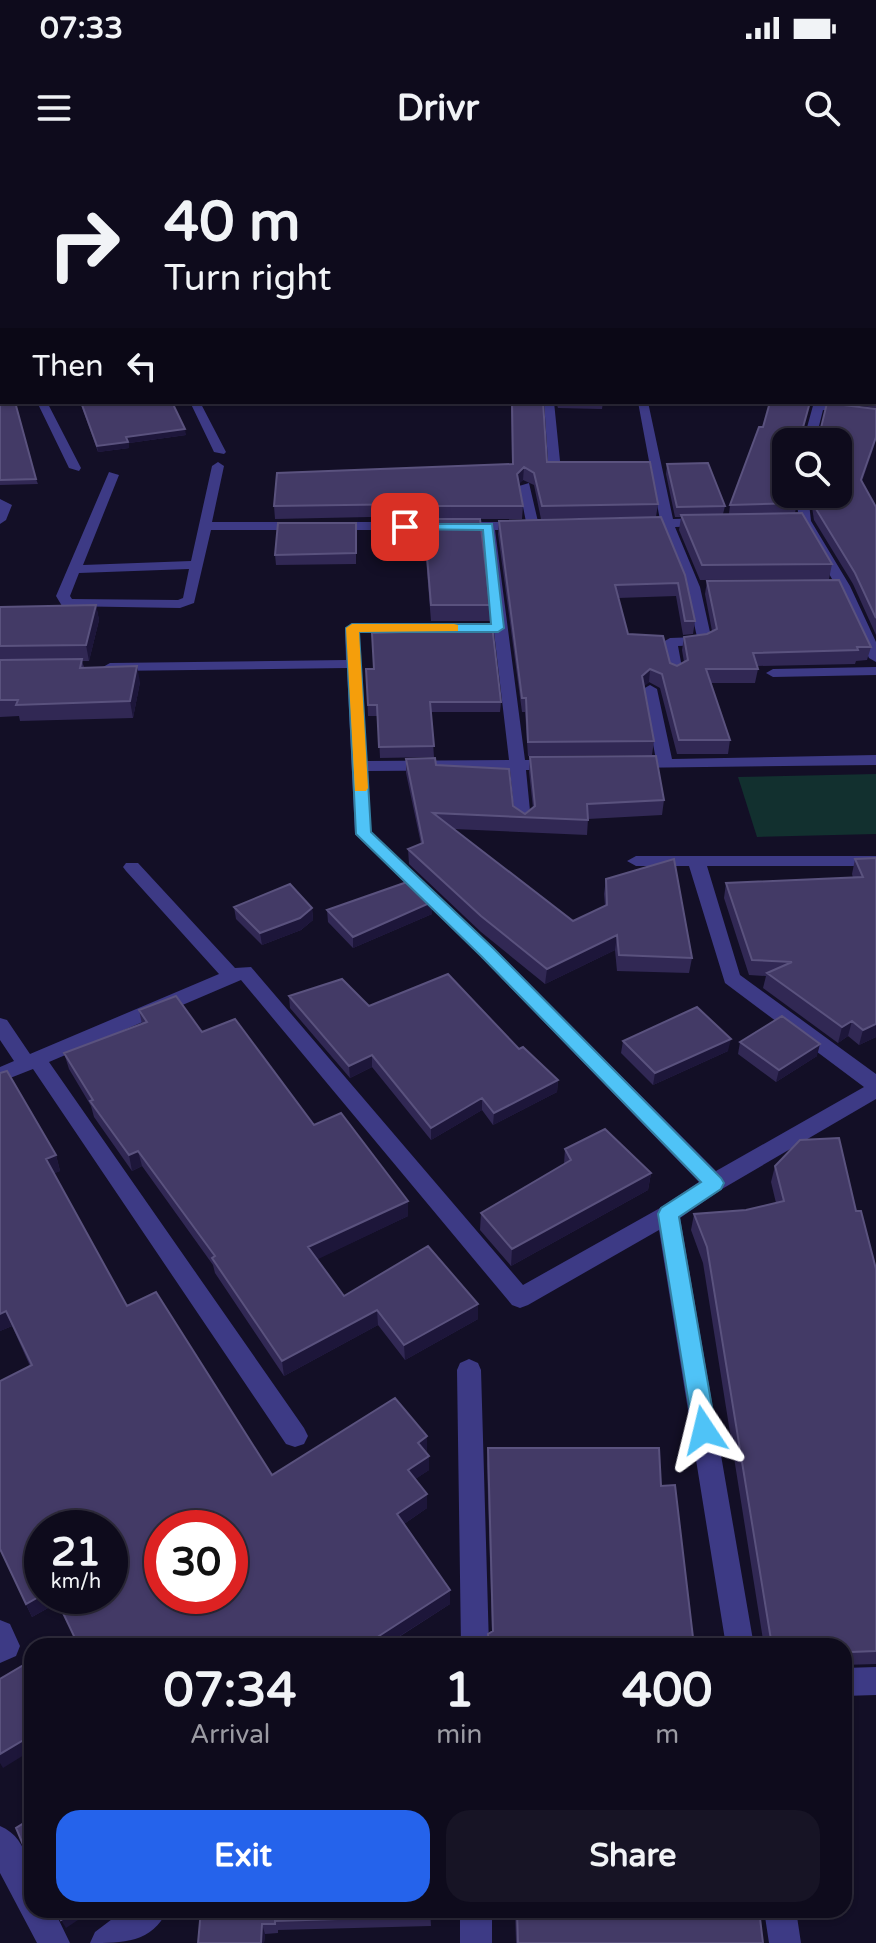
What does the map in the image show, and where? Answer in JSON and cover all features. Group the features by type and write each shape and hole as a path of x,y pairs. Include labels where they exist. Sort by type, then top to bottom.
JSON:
{"street":[{"path":"43,404 75,468"},
{"path":"113,475 63,596 67,603 180,604 191,596 219,459 196,404"},
{"path":"549,404 554,461"},
{"path":"643,404 667,523 701,587 705,641 670,642 676,673"},
{"path":"813,428 820,404 876,413"},
{"path":"525,486 533,526"},
{"path":"0,503 6,505 0,520"},
{"path":"799,508 797,521 876,658"},
{"path":"622,524 713,522"},
{"path":"203,526 548,526"},
{"path":"488,527 498,628 519,766 523,821"},
{"path":"74,569 197,565"},
{"path":"498,628 352,628 363,834 487,952 714,1183"},
{"path":"93,668 354,664"},
{"path":"773,673 876,671"},
{"path":"650,689 665,764"},
{"path":"621,765 876,760"},
{"path":"360,766 578,765"},
{"path":"636,861 876,861"},
{"path":"0,1075 244,971 520,1298 668,1214 714,1183 876,1087 732,978 697,863"},
{"path":"132,867 232,976"},
{"path":"0,1025 32,1062 295,1436"},
{"path":"668,1214 739,1638"},
{"path":"469,1370 475,1638"},
{"path":"852,1682 876,1681"},
{"path":"0,1841 24,1886"},
{"path":"41,1918 54,1943"},
{"path":"106,1943 140,1918"},
{"path":"476,1918 476,1943"},
{"path":"781,1918 785,1943"}],"green space":[{"path":"876,774 876,834 757,837 738,777"}],"building":[{"path":"0,404 16,404 36,479 0,480"},
{"path":"82,404 173,404 185,429 126,437 128,442 97,446"},
{"path":"512,404 543,404 547,462 650,462 658,504 542,506 534,473 524,467 517,474 523,506 274,506 277,473 513,464"},
{"path":"769,404 809,404 803,428 772,428 772,504 730,505 759,427 763,427"},
{"path":"827,404 876,409 876,437 861,480 876,507 876,618 855,573 816,509 852,508 852,428 821,428"},
{"path":"708,463 725,506 677,507 667,464"},
{"path":"802,513 832,564 702,565 681,515"},
{"path":"661,517 685,575 695,621 685,621 678,583 615,585 628,634 663,636 670,663 677,666 688,660 684,637 707,634 717,629 707,581 839,580 871,647 753,653 758,669 706,669 730,740 679,740 662,674 650,669 642,676 654,741 528,742 526,698 522,698 499,521"},
{"path":"424,519 480,519 490,605 431,605"},
{"path":"278,523 356,523 356,553 275,555"},
{"path":"96,605 86,645 0,646 0,607"},
{"path":"433,625 492,625 501,702 430,702 434,746 379,747 377,705 368,705 366,669 374,669 372,633 433,631"},
{"path":"82,659 80,668 137,666 130,701 16,705 18,700 0,700 0,660"},
{"path":"656,756 664,800 587,804 588,820 433,813 573,921 607,905 606,879 674,859 692,958 619,955 617,935 547,969 481,916 408,849 423,843 406,759 435,758 436,765 509,769 513,806 525,814 535,806 530,757"},
{"path":"876,858 876,1024 863,1030 852,1021 842,1027 767,973 792,962 752,960 726,883 863,877 855,859"},
{"path":"410,881 432,902 353,937 327,910"},
{"path":"290,884 312,908 300,918 260,933 234,907"},
{"path":"448,974 519,1049 523,1047 558,1080 494,1113 482,1098 431,1128 372,1055 349,1066 289,996 342,979 369,1006"},
{"path":"176,996 202,1032 235,1019 314,1125 341,1113 408,1201 308,1247 344,1296 428,1246 478,1304 404,1345 377,1310 282,1361 212,1258 215,1256 138,1151 129,1155 90,1101 93,1100 64,1053 147,1022 139,1010"},
{"path":"697,1007 731,1039 655,1073 623,1041"},
{"path":"782,1016 820,1044 779,1070 740,1042"},
{"path":"7,1071 56,1155 46,1159 127,1306 156,1292 272,1475 395,1398 427,1436 418,1443 429,1456 408,1470 427,1494 397,1514 450,1590 380,1638 71,1638 74,1636 64,1614 128,1614 128,1510 24,1510 24,1600 0,1549 0,1381 32,1365 6,1311 0,1314 0,1073"},
{"path":"605,1129 651,1173 512,1249 481,1213 571,1160 565,1149"},
{"path":"839,1138 856,1211 861,1211 876,1269 876,1651 852,1652 852,1638 771,1638 707,1247 694,1214 746,1210 784,1201 775,1166 800,1140"},
{"path":"488,1448 659,1448 661,1486 675,1485 693,1638 488,1638 488,1634 493,1631"},
{"path":"24,1665 24,1740 0,1754 0,1679"},
{"path":"24,1823 24,1847 16,1828"},
{"path":"200,1918 369,1918 275,1921 275,1924 262,1924 261,1943 198,1943"},
{"path":"517,1918 760,1918 763,1943 518,1943"}],"slow traffic":[{"path":"361,788 352,628 454,628"}],"route":[{"path":"405,527 488,527 498,628 352,628 363,834 487,952 714,1183 668,1214 704,1430"}]}
